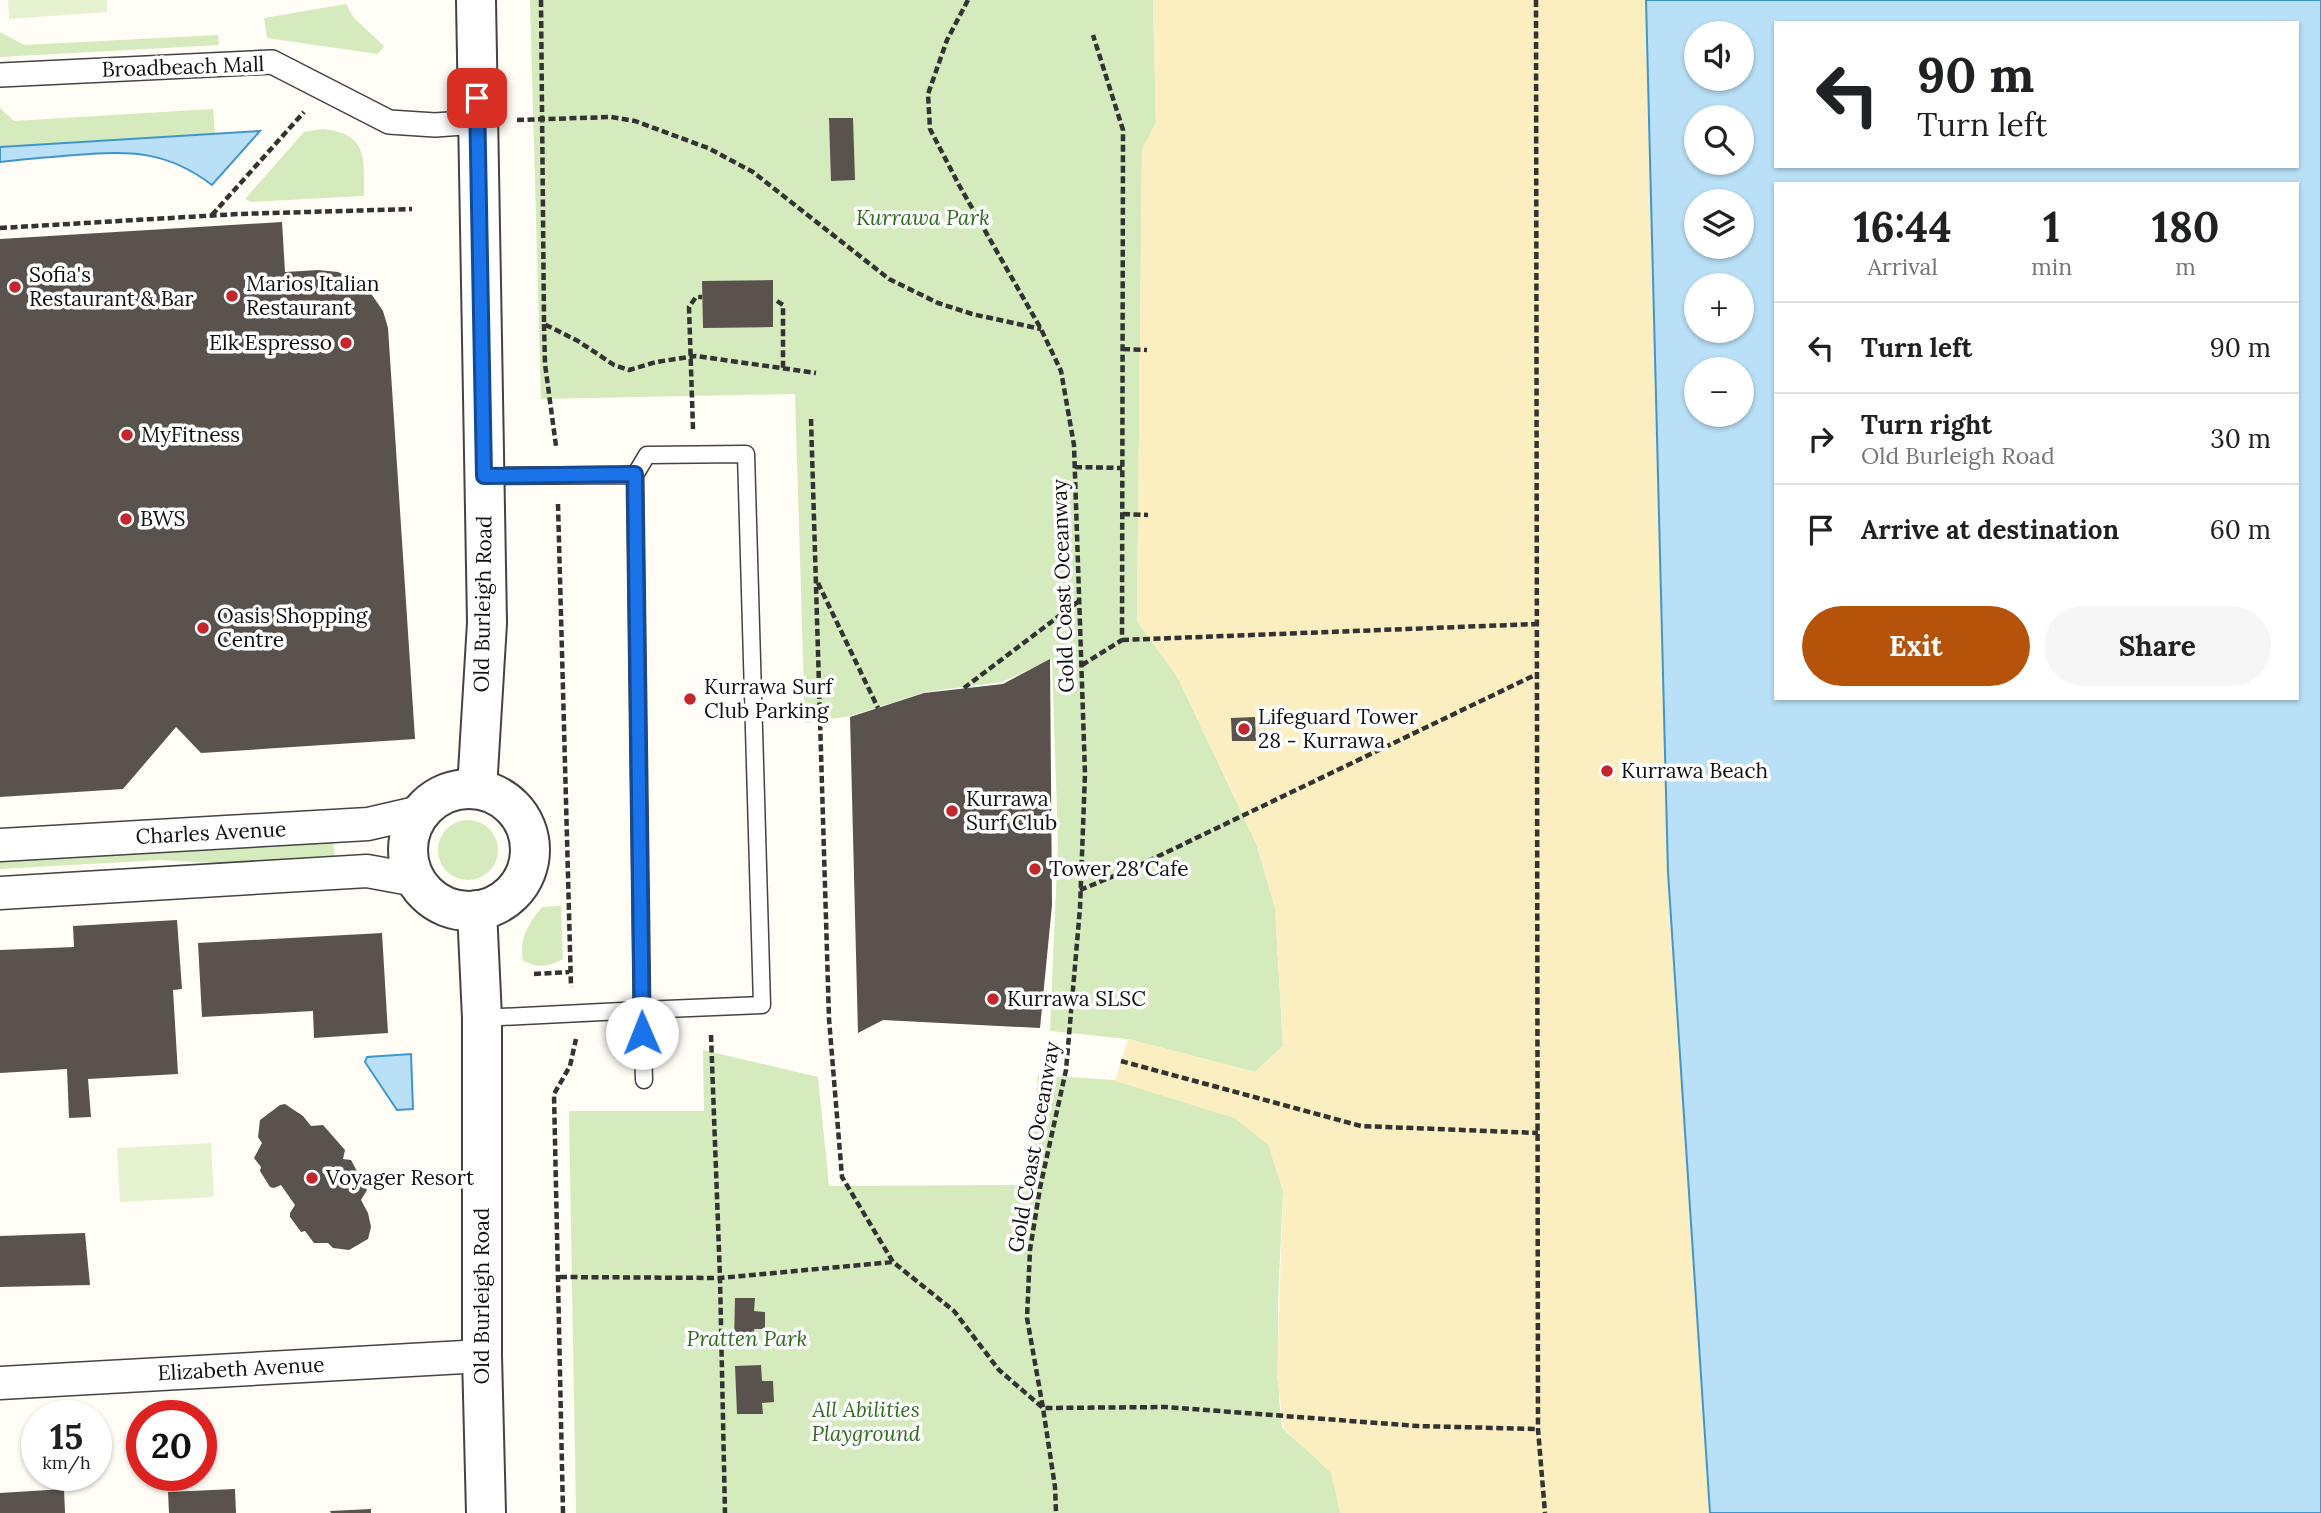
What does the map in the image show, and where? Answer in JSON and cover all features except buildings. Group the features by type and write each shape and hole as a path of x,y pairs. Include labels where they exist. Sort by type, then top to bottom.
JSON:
{"street":[{"name":"Old Burleigh Road","path":"476,0 487,623 477,789"},
{"name":"Broadbeach Mall","path":"0,75 272,62 389,122 435,125 478,122"},
{"path":"477,789 498,796 516,810 527,828 531,850 527,871 516,890 498,904 477,911 442,905 427,894 416,880 409,863 408,845 412,828 421,812 446,793 477,789"},
{"name":"Charles Avenue","path":"0,845 368,824 421,812"},
{"path":"0,877 136,869 199,881"},
{"path":"0,893 367,871 416,880"},
{"name":"Old Burleigh Road","path":"477,911 482,1018 482,1356 486,1513"},
{"name":"Elizabeth Avenue","path":"0,1383 482,1356"}],"lane":[{"path":"482,1018 642,1010 762,1005 746,454 647,455 635,474 642,1010 644,1080"},
{"path":"484,476 635,474"}],"path":[{"path":"541,0 540,119 545,364 556,446"},
{"name":"Gold Coast Oceanway","path":"968,0 947,40 929,94 930,129 1041,329 1061,372 1074,445 1085,774 1080,890 1066,1070 1040,1188 1030,1250 1027,1318 1055,1486 1056,1513"},
{"path":"1536,0 1538,1429 1545,1513"},
{"path":"1093,35 1123,130 1122,640"},
{"path":"212,216 325,90"},
{"path":"478,122 611,117 635,121 708,148 753,172 889,279 938,303 972,314 1041,329"},
{"path":"0,228 212,216 412,209"},
{"path":"694,454 689,307 695,297 702,297"},
{"path":"777,301 783,305 783,369"},
{"path":"544,324 578,341 614,365 629,370 656,362 696,356 816,373"},
{"path":"1123,349 1147,350"},
{"path":"811,419 829,1019 842,1177 893,1262 954,1311 999,1370 1043,1408 1166,1407 1417,1426 1538,1429"},
{"path":"1075,467 1122,468"},
{"path":"558,504 571,988"},
{"path":"1122,514 1149,515"},
{"path":"816,579 878,708"},
{"path":"964,688 1080,600"},
{"path":"1082,666 1122,640 1536,624"},
{"path":"1080,890 1150,860 1537,674"},
{"path":"534,974 569,971"},
{"path":"715,1007 711,1029 725,1513"},
{"path":"564,1513 554,1094 570,1066 576,1037"},
{"path":"1121,1061 1361,1126 1538,1133"},
{"path":"559,1277 720,1278 893,1262"}],"green space":[{"path":"8,0 107,0 107,12 9,19"},
{"name":"Kurrawa Park","path":"530,0 1153,0 1156,123 1142,150 1137,621 1178,678 1256,843 1275,907 1283,1046 1255,1072 1128,1039 1050,1031 1058,845 1052,659 1002,682 925,692 850,716 805,723 795,394 541,399"},
{"path":"346,4 354,18 384,46 378,54 267,38 264,18"},
{"path":"0,32 24,45 218,35 219,45 0,57"},
{"path":"0,108 14,121 213,109 215,134 0,147"},
{"path":"322,129 337,131 356,142 363,159 364,196 251,202 245,199 304,132"},
{"path":"468,820 489,829 498,850 489,871 468,880 447,871 438,850 447,829"},
{"path":"333,838 335,859 234,864 160,860 0,869 0,859"},
{"path":"561,906 563,959 543,966 523,961 522,945 533,919 542,907"},
{"name":"Pratten Park","path":"703,1050 818,1077 829,1186 1027,1185 1038,1075 1114,1080 1235,1118 1269,1145 1283,1191 1278,1303 1282,1428 1333,1473 1341,1513 576,1513 569,1111 704,1111"},
{"path":"211,1143 214,1197 120,1202 117,1148"}],"sand":[{"name":"Kurrawa Beach","path":"1153,0 2002,0 1774,21 1774,700 1777,700 2053,1513 1340,1513 1331,1473 1284,1429 1277,1377 1283,1191 1268,1145 1235,1118 1115,1081 1128,1039 1255,1072 1283,1046 1275,907 1256,843 1178,678 1137,621 1142,150 1156,123"}],"water":[{"path":"1646,0 2321,0 2321,1513 1710,1513 1668,872"},
{"path":"260,131 212,185 179,165 147,155 95,154 0,162 0,147"},
{"path":"411,1054 413,1109 397,1110 365,1062 367,1057"}],"place":[{"name":"Sofia's Restaurant & Bar","path":"15,287"},
{"name":"Marios Italian Restaurant","path":"232,296"},
{"name":"Elk Espresso","path":"346,343"},
{"name":"MyFitness","path":"127,435"},
{"name":"BWS","path":"126,519"},
{"name":"Oasis Shopping Centre","path":"203,628"},
{"name":"Kurrawa Surf Club Parking","path":"690,699"},
{"name":"Lifeguard Tower 28 - Kurrawa","path":"1244,729"},
{"name":"Kurrawa Beach","path":"1607,771"},
{"name":"Kurrawa Surf Club","path":"952,811"},
{"name":"Tower 28 Cafe","path":"1035,869"},
{"name":"Kurrawa SLSC","path":"993,999"},
{"name":"Voyager Resort","path":"312,1178"}],"route":[{"path":"477,98 484,476 635,474 642,1033"}],"park label":[{"name":"All Abilities Playground","path":"866,1422"}]}
